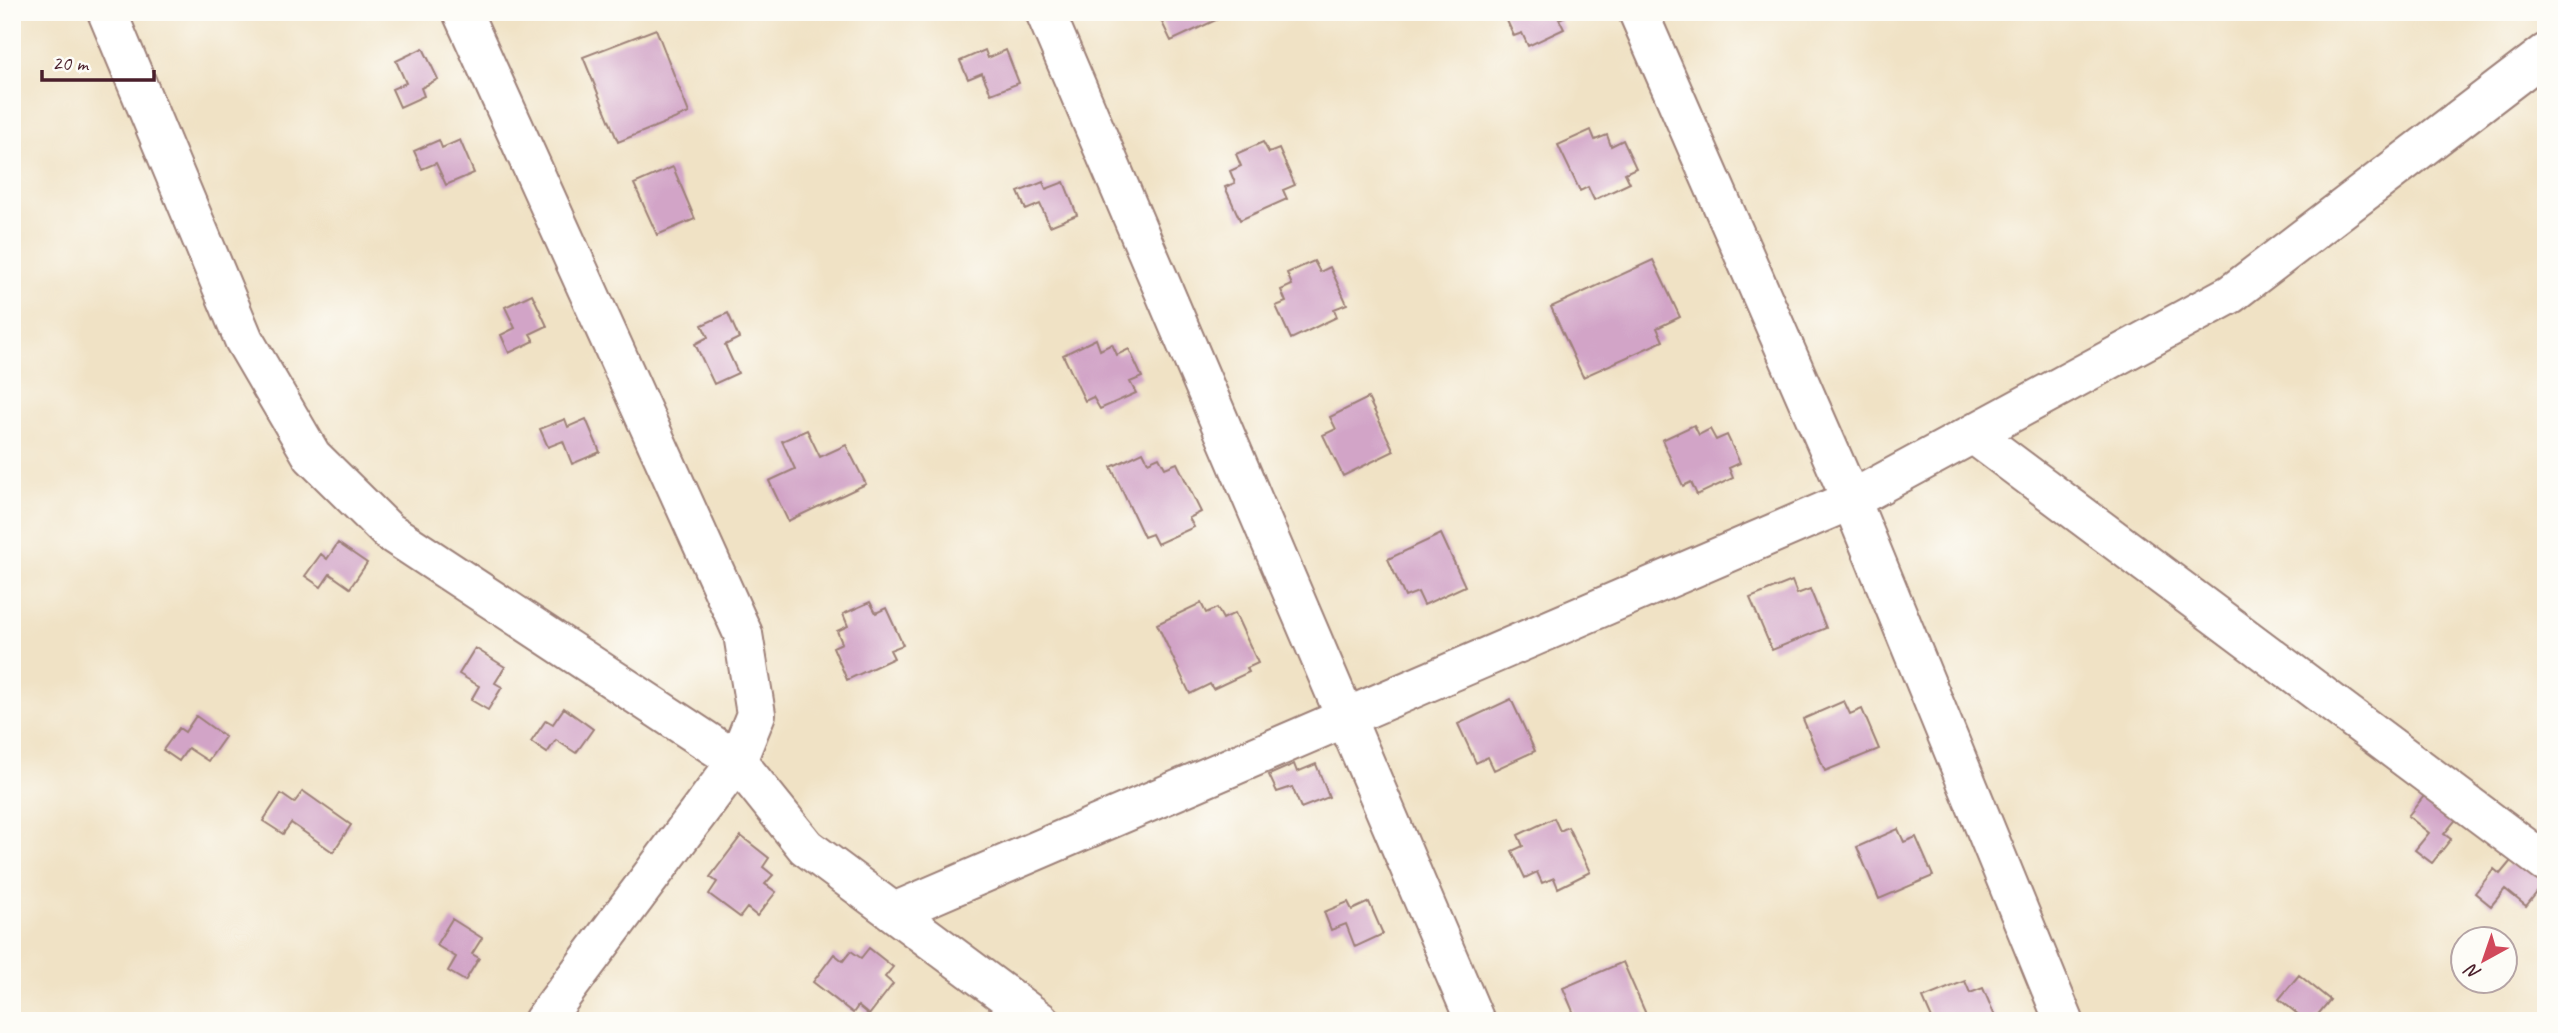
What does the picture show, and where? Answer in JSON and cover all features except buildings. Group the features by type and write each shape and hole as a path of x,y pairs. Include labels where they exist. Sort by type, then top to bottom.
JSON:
{"street":[{"path":"107,12 244,340 312,456 388,531 737,761 806,847 1040,1021"},
{"path":"462,12 744,634 756,714 737,761 543,1021"},
{"path":"1045,12 1475,1021"},
{"path":"1638,12 1851,500 2064,1021"},
{"path":"894,912 1851,500 2231,294 2546,52"},
{"path":"1973,434 2546,863"}]}
